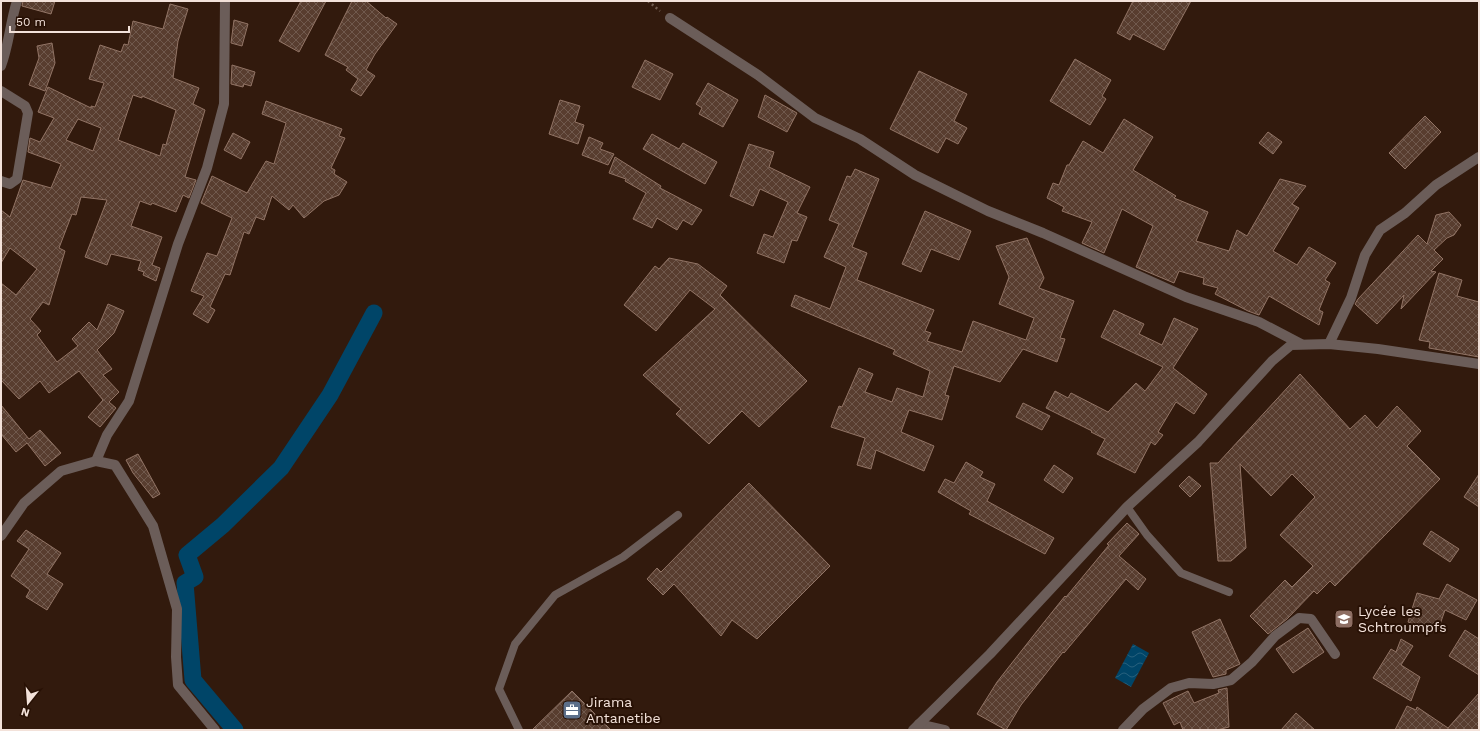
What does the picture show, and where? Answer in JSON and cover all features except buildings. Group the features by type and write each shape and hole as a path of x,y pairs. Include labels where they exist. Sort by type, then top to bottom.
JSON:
{"street":[{"path":"1,66 6,54 12,18 17,1"},
{"path":"96,461 107,434 129,401 178,244 207,168 224,104 225,1"},
{"path":"670,18 758,75 815,118 860,139 915,176 988,211 1042,233 1186,297 1259,322 1301,344"},
{"path":"1,91 25,106 28,113 18,179 10,184 1,181"},
{"path":"1329,344 1352,298 1365,255 1380,230 1405,213 1436,185 1479,157"},
{"path":"916,727 990,654 1126,508 1198,442 1272,361 1291,345 1329,344 1439,356 1479,364"},
{"path":"1,536 24,503 61,471 96,461 115,465 153,526 177,609 176,657 178,686 215,730"},
{"path":"1123,730 1143,709 1171,688 1189,683 1213,684 1231,680 1252,662 1275,636 1299,618 1311,619 1335,654"},
{"path":"916,727 945,730"}],"lane":[{"path":"1126,508 1147,535 1181,573 1229,592"},
{"path":"519,730 498,689 515,644 555,595 623,557 678,515"}],"water":[{"path":"1133,644 1149,653 1131,687 1115,678"}],"waterway":[{"path":"235,730 193,680 185,583 195,577 187,555 223,525 281,468 330,395 374,313"}],"place":[{"name":"Lycée les Schtroumpfs","path":"1344,619"},
{"name":"Jirama Antanetibe","path":"572,710"}]}
